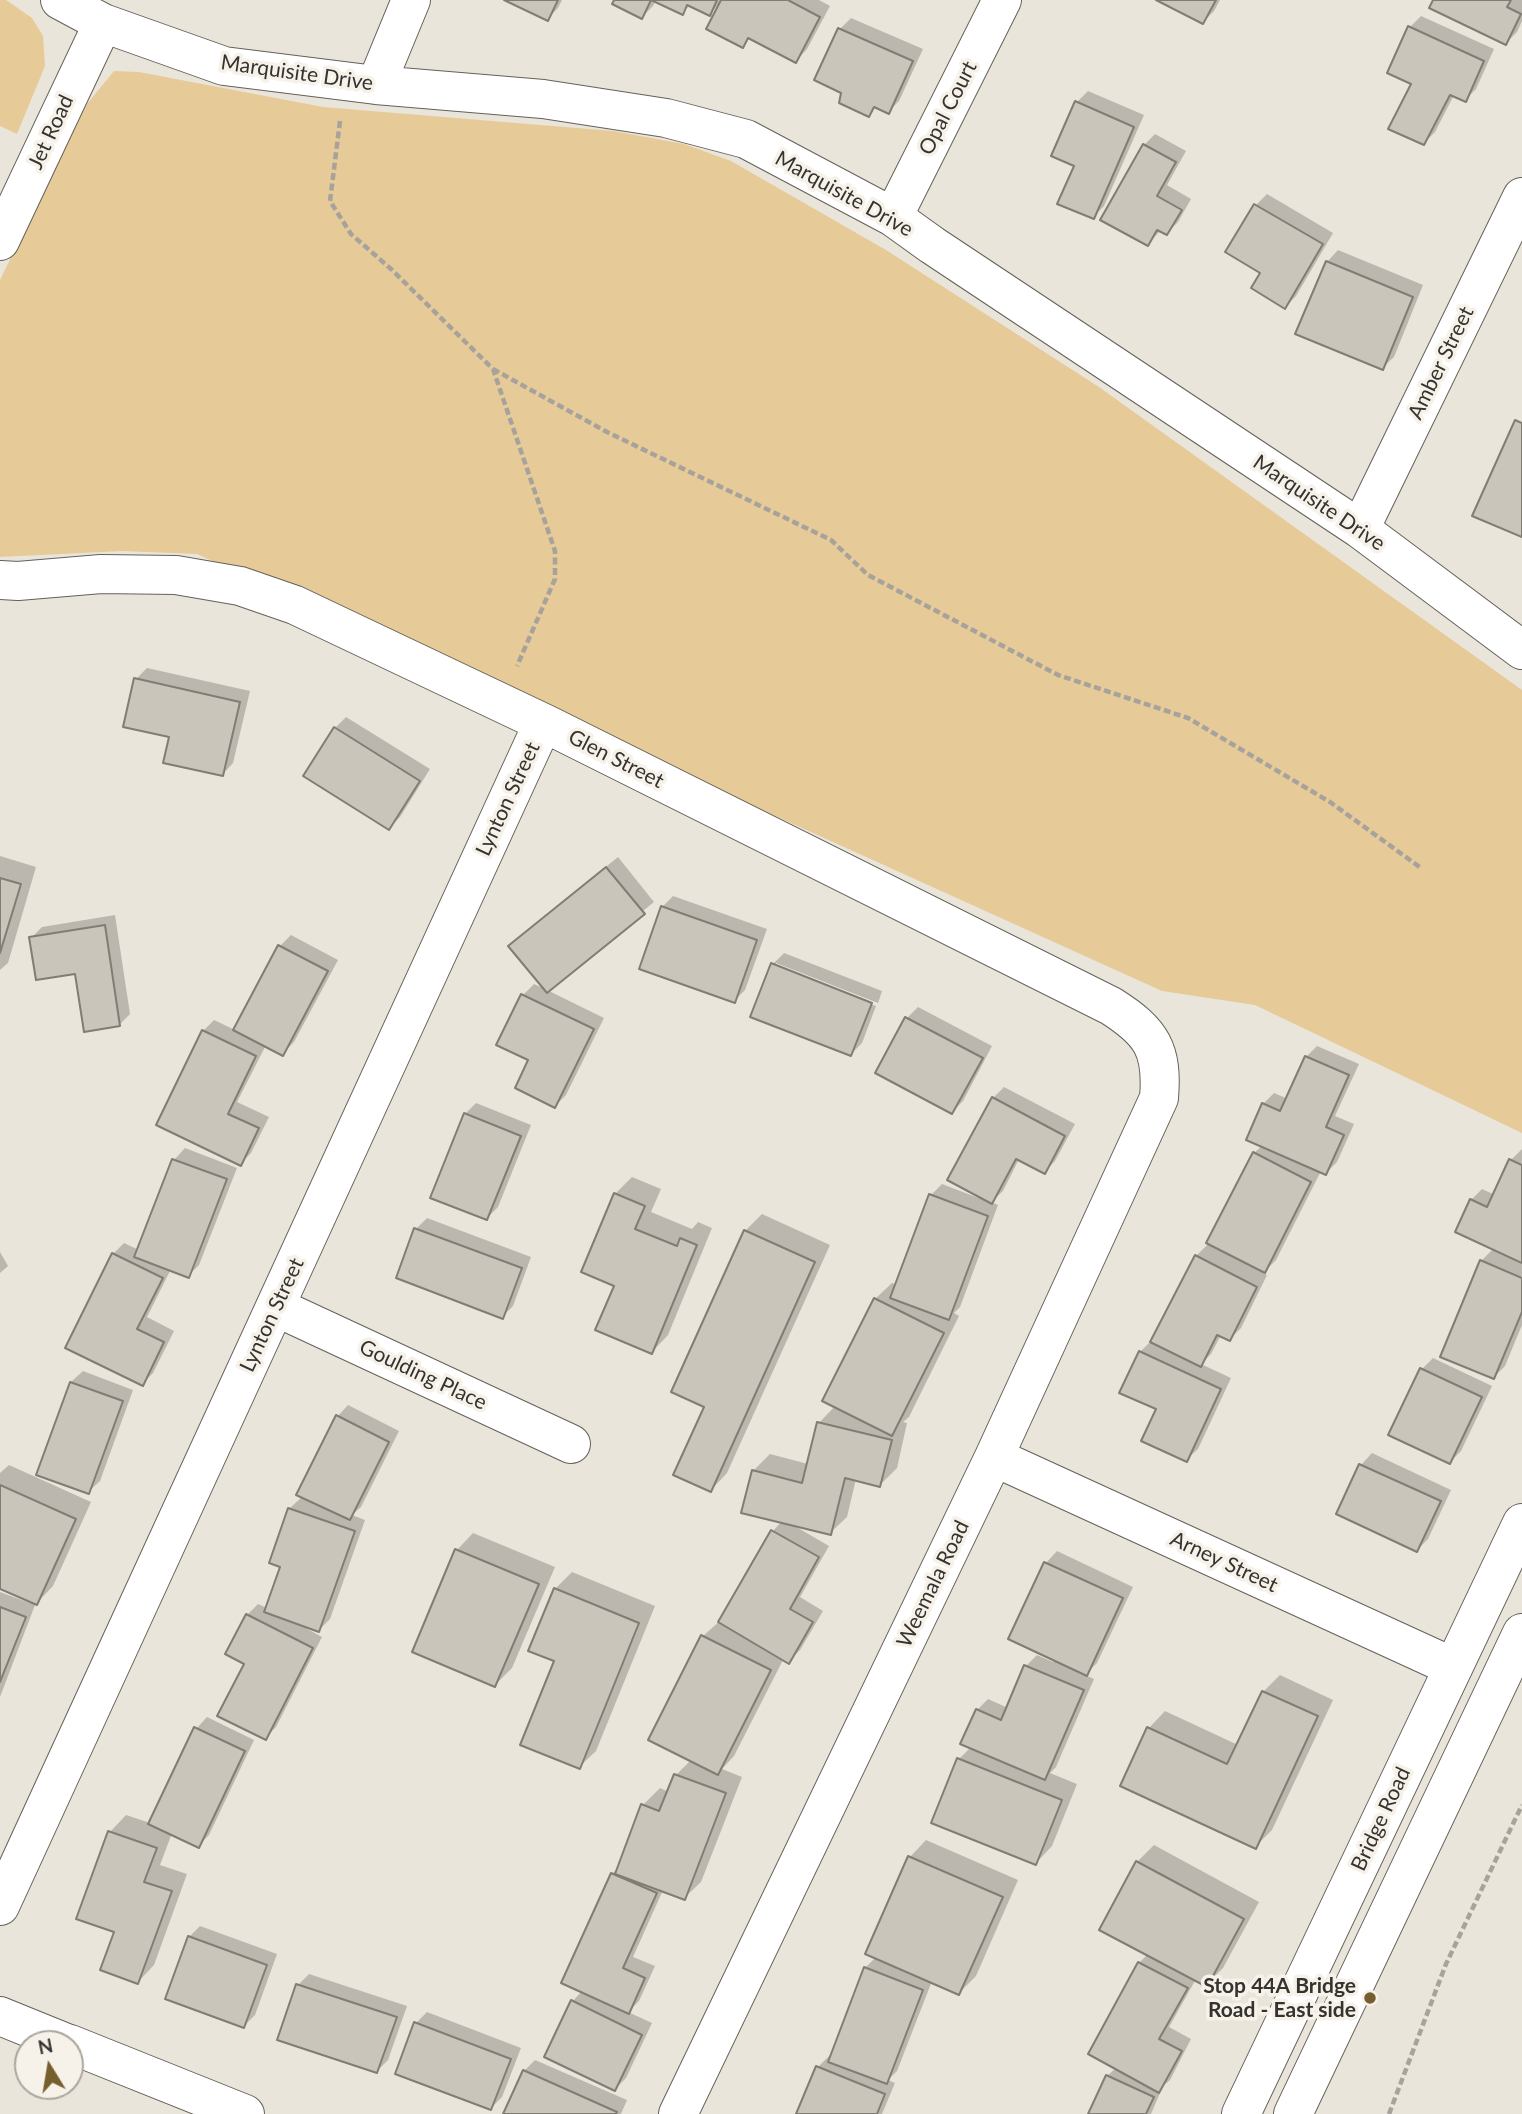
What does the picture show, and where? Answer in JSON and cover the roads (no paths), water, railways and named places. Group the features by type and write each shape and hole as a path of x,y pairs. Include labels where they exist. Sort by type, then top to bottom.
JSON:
{"street":[{"name":"Marquisite Drive","path":"61,0 103,23 224,66 359,83 543,99 666,118 746,139 893,217 977,276 1360,529 1522,650"},
{"path":"359,83 411,0"},
{"name":"Opal Court","path":"893,217 1002,0"},
{"name":"Jet Road","path":"0,241 103,23"},
{"name":"Amber Street","path":"1360,529 1522,197"},
{"name":"Glen Street","path":"0,580 101,574 176,575 240,586 295,605 543,723 1111,1006 1146,1034 1154,1047"},
{"name":"Lynton Street","path":"0,1906 543,723"},
{"name":"Weemala Road","path":"678,2114 994,1457 1159,1098 1161,1075 1154,1047"},
{"name":"Goulding Place","path":"276,1307 571,1444"},
{"name":"Arney Street","path":"994,1457 1453,1667 1493,1694"},
{"name":"Bridge Road","path":"1241,2114 1522,1523"},
{"path":"1293,2114 1522,1633"},
{"path":"0,2017 34,2030"},
{"path":"84,2050 245,2114"}],"place":[{"name":"Stop 44A Bridge Road - East side","path":"1370,1998"}]}
